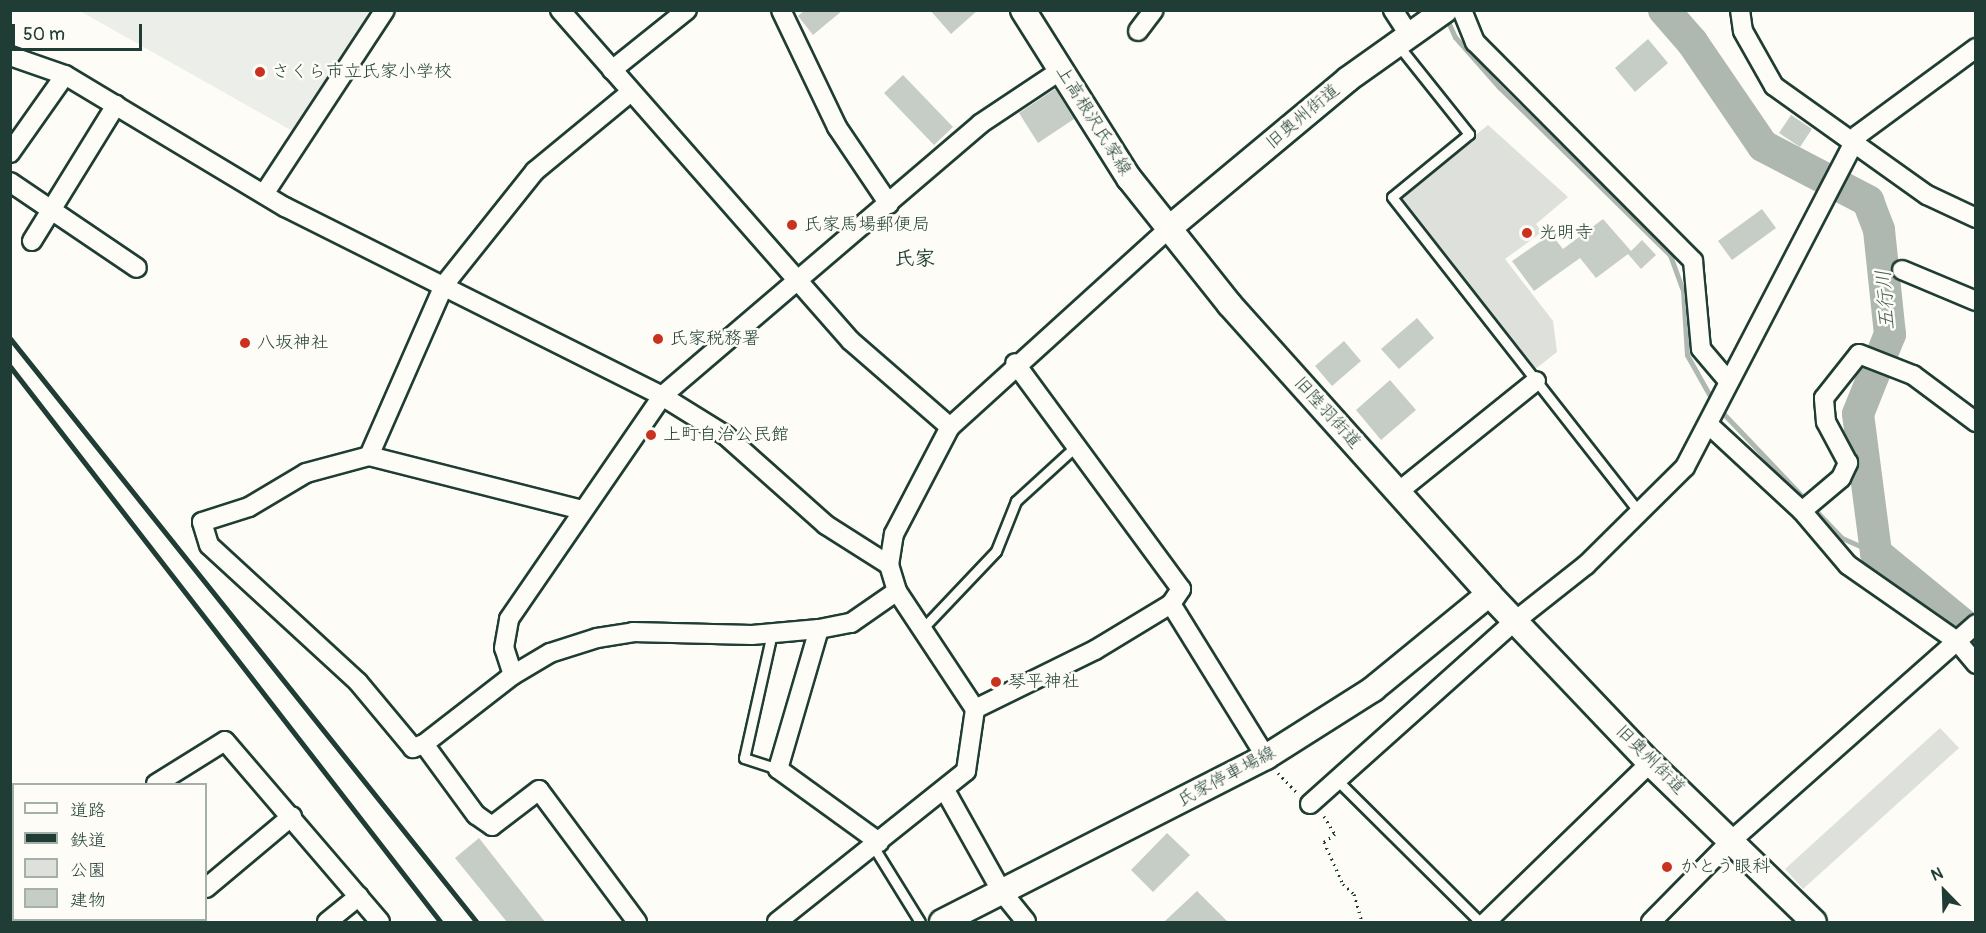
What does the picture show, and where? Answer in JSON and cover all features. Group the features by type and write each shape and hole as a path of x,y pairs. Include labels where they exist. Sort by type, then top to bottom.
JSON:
{"main road":[{"name":"上高根沢氏家線","path":"1023,10 1167,230"},
{"name":"旧奥州街道","path":"1167,230 1402,39 1445,10"},
{"name":"旧陸羽街道","path":"1167,230 1489,594"},
{"name":"旧奥州街道","path":"1489,594 1650,763 1732,840 1809,921"},
{"name":"氏家停車場線","path":"942,922 1266,757 1373,689 1489,594"}],"street":[{"path":"264,194 385,10"},
{"path":"560,10 851,340 950,427"},
{"path":"612,70 687,10"},
{"path":"781,10 837,127 889,204"},
{"path":"1138,31 1154,10"},
{"path":"1393,10 1402,39"},
{"path":"1462,10 1475,42 1693,261 1701,349 1729,382"},
{"path":"1740,10 1743,31 1774,86 1927,195 1976,218"},
{"path":"1310,804 1515,621 1586,565 1685,467 1858,135 1976,48"},
{"path":"10,56 65,75 264,194 662,396 725,435 826,525 889,565"},
{"path":"513,675 504,648 509,619 662,396 987,118 1061,70"},
{"path":"10,153 65,75"},
{"path":"369,456 444,285 535,171 631,92"},
{"path":"32,241 54,210 116,105"},
{"path":"10,182 137,268"},
{"path":"777,922 946,792 966,771 975,709 897,591 889,565 894,534 950,427 1015,363 1167,230"},
{"path":"1902,270 1976,301"},
{"path":"1809,505 1841,478 1848,463 1826,422 1824,398 1860,354 1912,375 1976,422"},
{"path":"975,709 1095,650 1171,604 1181,589 1074,448 1015,363"},
{"path":"1398,492 1536,381"},
{"path":"1713,412 1809,505 1848,565 1965,634 1976,664"},
{"path":"582,510 369,456 306,473 249,507 202,522 209,545 358,682 413,748 424,744 513,675 550,653 606,636 772,633 819,629 851,623 897,591"},
{"path":"1171,604 1266,757"},
{"path":"819,629 778,769 876,844"},
{"path":"1651,922 1732,840 1965,634"},
{"path":"158,783 225,741 292,816 380,922"},
{"path":"424,744 476,814 492,826 538,790 636,922"},
{"path":"1486,922 1650,763"},
{"path":"946,792 1002,892 1026,922"},
{"path":"207,887 292,816"},
{"path":"327,922 359,896"}],"lane":[{"path":"1402,39 1469,134 1392,197 1639,512"},
{"path":"922,628 996,551 1016,501 1074,448"},
{"path":"772,633 744,758 778,769"},
{"path":"1337,780 1480,922"},
{"path":"876,844 920,922"}],"path":[{"path":"1266,757 1335,834 1324,842 1343,884 1354,894 1362,922"}],"shaded area":[{"name":"さくら市立氏家小学校","path":"80,11 370,11 296,133"}],"green space":[{"path":"1488,125 1568,197 1536,224 1542,232 1505,259 1553,321 1557,352 1534,370 1398,198"},
{"path":"1940,728 1959,748 1803,889 1785,869"}],"building":[{"path":"805,10 843,10 813,35 798,16"},
{"path":"930,10 978,10 951,34"},
{"path":"1648,39 1668,63 1635,92 1615,68"},
{"path":"903,75 953,127 934,145 884,93"},
{"path":"1055,89 1074,119 1038,143 1019,113"},
{"path":"1791,115 1812,129 1800,147 1779,133"},
{"path":"1762,209 1776,228 1732,260 1718,241"},
{"path":"1603,219 1631,251 1642,240 1656,255 1641,269 1628,254 1596,278 1580,258 1534,291 1512,261 1551,234 1563,249"},
{"path":"1417,318 1434,338 1399,369 1381,349"},
{"path":"1344,341 1361,361 1332,386 1315,366"},
{"path":"1390,380 1416,410 1381,440 1356,410"},
{"path":"1167,833 1190,855 1153,892 1131,870"},
{"path":"479,838 545,922 507,922 455,858"},
{"path":"1197,891 1228,922 1164,922"}],"waterway":[{"name":"五行川","path":"1664,10 1692,42 1763,146 1868,201 1879,230 1890,334 1858,414 1876,553 1976,635"},
{"path":"1446,17 1455,37 1499,87 1670,255 1683,290 1687,355 1714,403"},
{"path":"1720,410 1842,538 1876,553"}],"railway":[{"path":"10,338 477,922"},
{"path":"10,366 441,922"}],"place":[{"name":"さくら市立氏家小学校","path":"260,72"},
{"name":"氏家馬場郵便局","path":"792,225"},
{"name":"光明寺","path":"1527,233"},
{"name":"氏家税務署","path":"658,339"},
{"name":"八坂神社","path":"245,343"},
{"name":"上町自治公民館","path":"651,435"},
{"name":"琴平神社","path":"996,682"},
{"name":"かとう眼科","path":"1667,867"}],"district":[{"name":"氏家","path":"915,258"}]}
